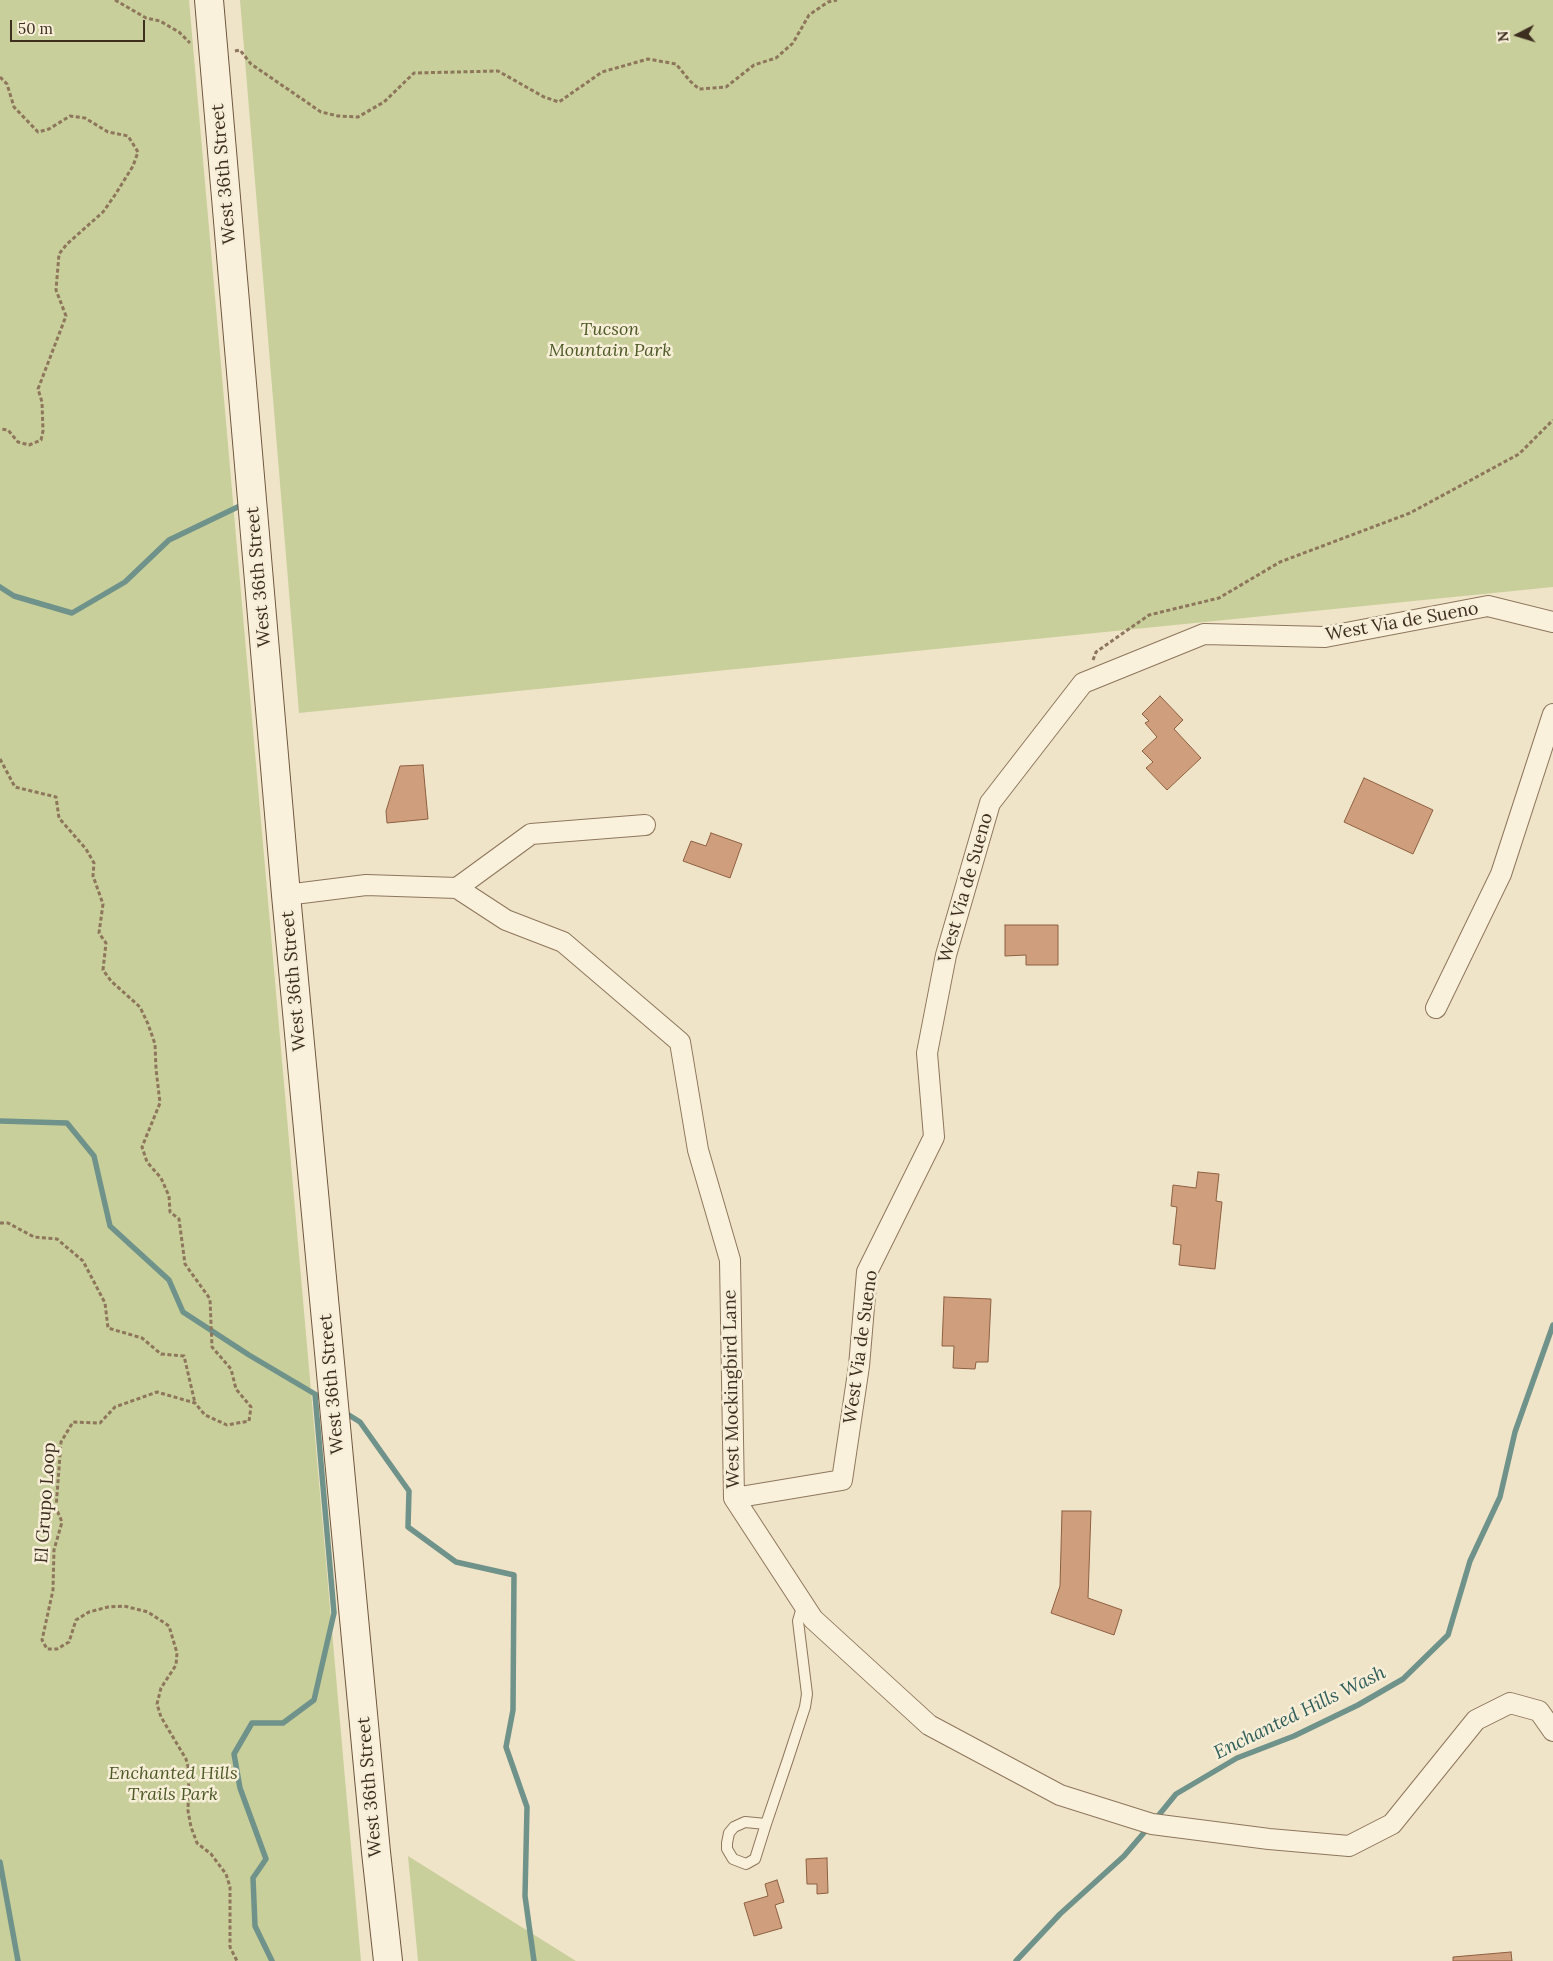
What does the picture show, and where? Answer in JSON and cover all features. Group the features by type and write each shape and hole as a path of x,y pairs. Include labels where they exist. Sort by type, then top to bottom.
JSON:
{"street":[{"name":"West 36th Street","path":"209,0 286,895 376,1852 388,1961"},
{"name":"West Via de Sueno","path":"734,1498 842,1480 859,1366 867,1272 934,1137 927,1053 946,955 990,804 1083,683 1204,634 1324,637 1488,606 1553,622"},
{"path":"1436,1008 1501,874 1553,714"},
{"path":"286,895 366,885 457,888 531,834 645,825"},
{"name":"West Mockingbird Lane","path":"457,888 506,920 563,942 680,1042 698,1150 730,1260 734,1498 813,1620 929,1725 1060,1795 1152,1824 1269,1839 1349,1846 1392,1824 1476,1720 1510,1703 1539,1711 1553,1731"}],"lane":[{"path":"766,1824 745,1822 734,1828 727,1837 727,1849 733,1858 742,1863 753,1861 766,1824 805,1707 807,1694 798,1622 803,1604"}],"path":[{"path":"115,0 146,18 160,21 179,32 195,49"},
{"path":"229,51 240,50 251,64 321,112 338,116 358,116 384,102 414,72 498,71 544,97 559,102 602,72 648,59 676,64 699,89 726,87 754,65 776,58 794,43 809,15 828,2 837,0"},
{"path":"0,77 7,84 14,108 38,132 49,130 70,116 85,118 108,132 128,136 138,152 133,166 102,212 66,244 59,254 56,290 66,316 38,389 42,402 43,431 41,440 29,445 18,442 8,430 0,429"},
{"path":"1080,687 1096,652 1150,615 1219,598 1280,562 1410,513 1519,454 1553,420"},
{"name":"El Grupo Loop","path":"0,759 15,786 56,797 59,818 91,855 94,864 93,876 103,904 99,933 106,943 103,970 140,1007 155,1044 160,1103 142,1147 147,1162 161,1178 169,1196 170,1212 179,1219 185,1264 210,1299 212,1347 232,1369 236,1389 251,1407 249,1421 227,1425 205,1415 195,1403 157,1392 115,1406 100,1423 73,1422 61,1442 56,1508 62,1522 54,1550 53,1590 42,1640 47,1649 57,1648 69,1642 76,1620 89,1612 116,1606 148,1612 170,1626 177,1653 176,1666 161,1688 157,1704 161,1717 186,1759 189,1771 188,1811 191,1827 198,1843 211,1854 226,1874 230,1887 230,1947 237,1961"},
{"path":"0,1223 8,1223 34,1237 58,1239 83,1261 105,1303 108,1328 142,1338 161,1354 184,1356 195,1403"}],"green space":[{"name":"Enchanted Hills Trails Park","path":"0,0 189,0 361,1961 0,1961"},
{"name":"Tucson Mountain Park","path":"240,0 1553,0 1553,587 299,713"},
{"path":"408,1856 576,1961 418,1961"}],"building":[{"path":"1160,696 1183,720 1174,729 1201,758 1167,790 1146,768 1153,762 1142,751 1157,737 1145,723 1149,721 1142,714"},
{"path":"423,765 428,819 387,823 386,811 400,766"},
{"path":"1364,778 1433,810 1413,854 1344,822"},
{"path":"711,833 742,844 730,878 683,861 691,841 706,846"},
{"path":"1005,925 1058,925 1058,965 1026,965 1026,955 1005,956"},
{"path":"1198,1172 1219,1174 1216,1201 1222,1202 1215,1269 1179,1265 1181,1245 1173,1244 1177,1207 1171,1206 1173,1185 1196,1188"},
{"path":"944,1297 991,1299 988,1362 976,1362 975,1369 953,1368 954,1346 942,1346"},
{"path":"1062,1511 1091,1511 1088,1598 1122,1610 1114,1635 1051,1613 1060,1586"},
{"path":"827,1858 828,1893 817,1894 817,1884 807,1884 806,1859"},
{"path":"777,1880 784,1902 775,1905 782,1928 754,1936 744,1903 768,1896 765,1884"},
{"path":"1511,1952 1512,1961 1453,1961 1453,1957"}],"waterway":[{"path":"0,587 14,596 72,613 125,582 169,540 246,503"},
{"path":"0,1121 67,1123 94,1156 110,1226 169,1280 183,1312 249,1355 325,1400"},
{"name":"Enchanted Hills Wash","path":"1154,1821 1176,1794 1237,1758 1294,1736 1358,1705 1403,1679 1448,1635 1470,1561 1500,1497 1515,1432 1553,1325"},
{"path":"272,1961 255,1926 253,1878 266,1859 240,1788 234,1754 252,1723 283,1723 314,1700 334,1613 315,1394"},
{"path":"344,1412 360,1422 409,1491 408,1527 456,1562 514,1575 513,1710 506,1747 527,1807 525,1896 534,1961"},
{"name":"Enchanted Hills Wash","path":"1016,1961 1060,1914 1124,1856 1148,1828"},
{"path":"0,1862 18,1961"}]}
